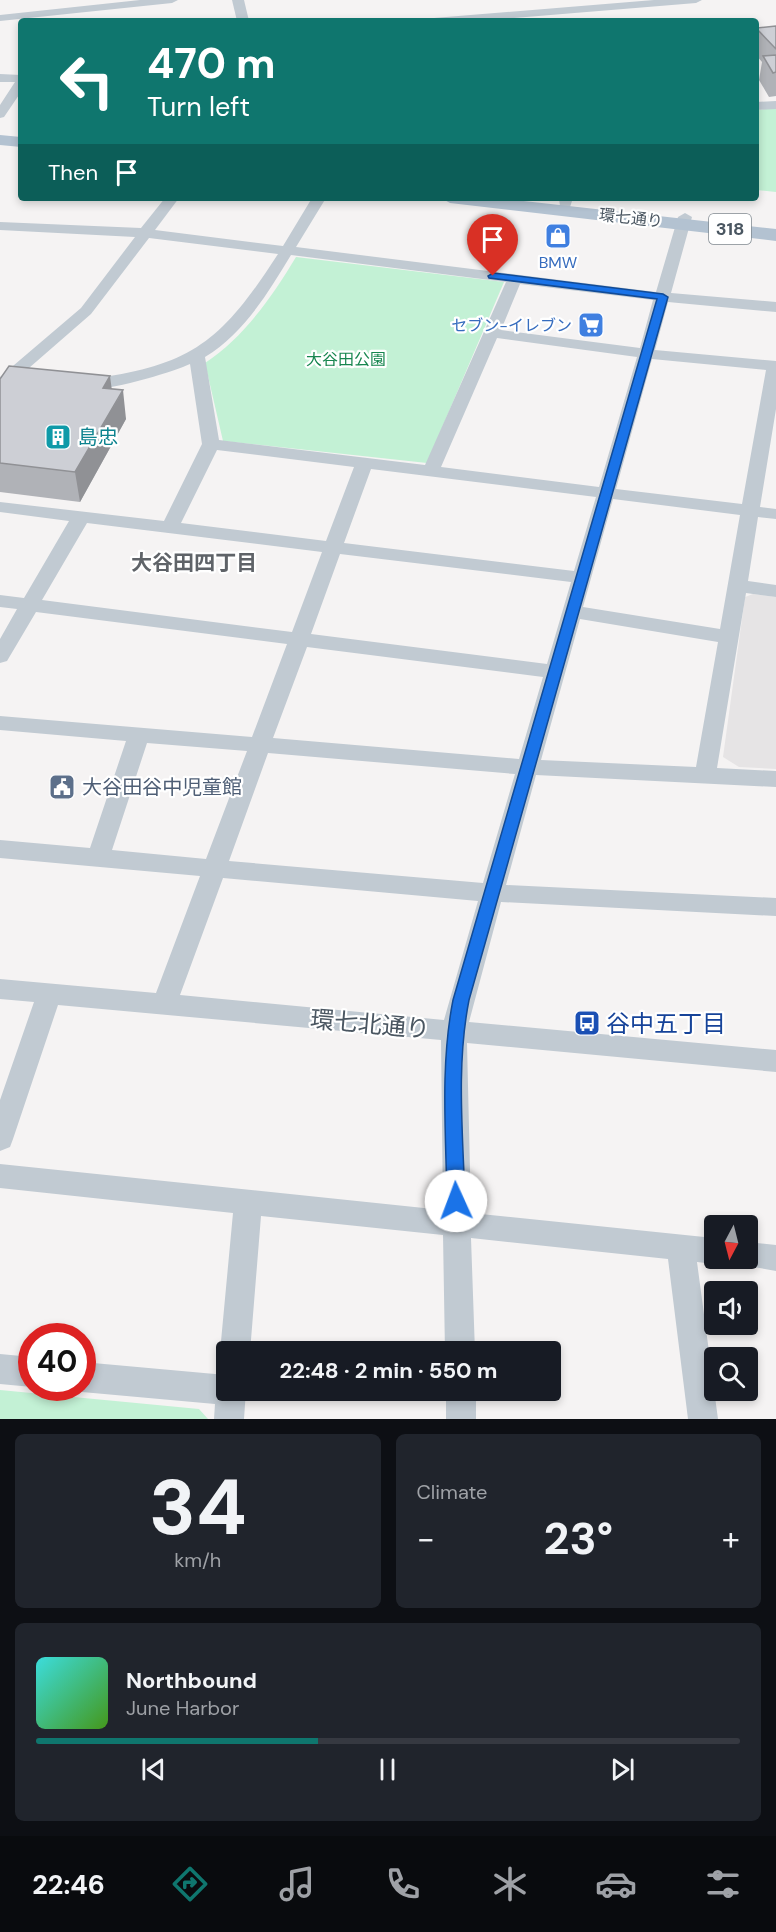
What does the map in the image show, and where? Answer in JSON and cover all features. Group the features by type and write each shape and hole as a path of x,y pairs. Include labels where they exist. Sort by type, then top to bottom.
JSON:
{"main road":[{"path":"0,140 18,142"},
{"path":"0,147 18,149"},
{"name":"環七通り","path":"482,201 776,227"},
{"name":"環七通り","path":"566,201 776,235"}],"street":[{"path":"44,17 45,0"},
{"path":"44,17 53,9 54,0"},
{"path":"0,18 44,17 172,0"},
{"path":"238,0 242,18"},
{"path":"529,0 542,17"},
{"path":"515,18 696,0"},
{"path":"0,78 18,81"},
{"path":"0,114 18,86"},
{"path":"759,106 776,105"},
{"path":"2,382 87,311 170,201"},
{"path":"63,386 134,377 197,355 213,345 229,330 286,251 317,201"},
{"path":"460,1341 454,1032 526,767 574,612 684,220"},
{"path":"0,226 146,233 663,297 776,307"},
{"path":"432,471 490,333 516,279"},
{"path":"490,333 647,353 775,366 770,428 750,511 705,776"},
{"path":"170,528 211,444 197,355"},
{"path":"2,382 27,384"},
{"path":"211,444 776,514"},
{"path":"164,1004 365,462"},
{"path":"0,507 583,578"},
{"path":"0,656 81,517"},
{"path":"737,586 776,591"},
{"path":"0,601 31,603 555,672"},
{"path":"574,612 728,638"},
{"path":"0,723 526,767 776,779"},
{"path":"98,858 139,735"},
{"path":"0,849 491,893 776,907"},
{"name":"環七北通り","path":"0,989 776,1061"},
{"path":"0,1139 49,994"},
{"path":"0,1176 704,1250"},
{"path":"236,1341 248,1202"},
{"path":"681,1248 703,1419"},
{"path":"758,1256 776,1258"},
{"path":"0,1369 18,1371"},
{"path":"96,1378 216,1390"},
{"path":"229,1401 229,1419"},
{"path":"461,1401 462,1419"}],"shaded area":[{"path":"753,594 776,597 776,769 739,767 723,757 745,597"}],"green space":[{"path":"776,108 776,192 759,190 759,110"},
{"name":"大谷田公園","path":"296,257 504,282 427,463 223,441 205,363 245,329 277,287"},
{"path":"0,1390 18,1392 18,1401 96,1401 96,1399 199,1409 208,1419 0,1419"}],"building":[{"path":"776,26 776,49 759,31 759,28"},
{"path":"776,55 776,72 773,73 763,56"},
{"name":"島忠","path":"9,366 110,376 103,388 123,390 75,472 0,463 0,379"}],"place":[{"name":"BMW","path":"558,236"},
{"name":"セブン-イレブン","path":"591,325"},
{"name":"島忠","path":"58,437"},
{"name":"大谷田谷中児童館","path":"62,787"},
{"name":"谷中五丁目","path":"587,1023"}],"district":[{"name":"大谷田四丁目","path":"194,563"}],"route":[{"path":"456,1201 453,1066 454,1032 461,1000 526,767 574,612 663,297 493,276"}]}
